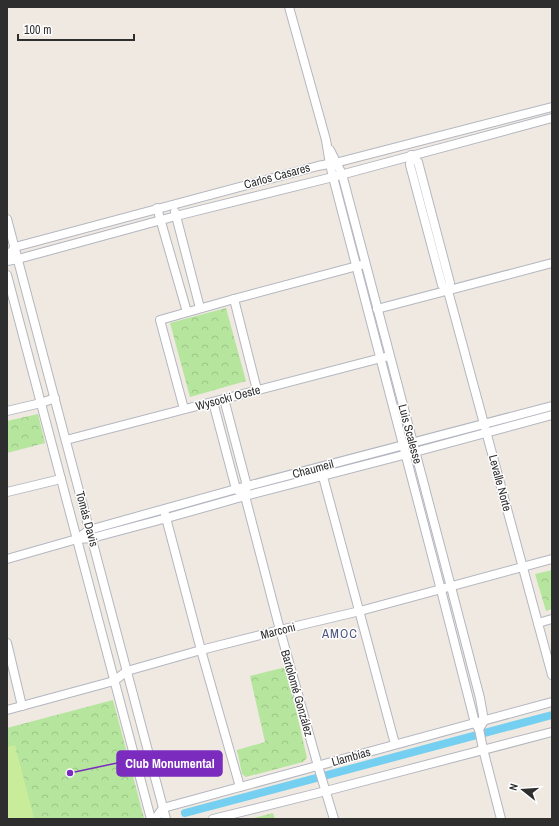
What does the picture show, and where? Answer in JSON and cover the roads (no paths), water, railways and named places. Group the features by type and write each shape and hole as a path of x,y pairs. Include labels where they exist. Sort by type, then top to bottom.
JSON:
{"street":[{"name":"Luis Scalesse","path":"289,7 333,163 333,177 356,267 482,741 501,819"},
{"name":"Carlos Casares","path":"15,247 318,166 552,107"},
{"name":"Carlos Casares","path":"7,261 176,216 333,177 552,118"},
{"name":"Levalle Norte","path":"411,155 418,162 450,283 448,291 552,675"},
{"name":"Luis Scalesse","path":"333,163 342,174 480,698 484,721"},
{"path":"173,204 200,308"},
{"path":"157,208 187,312"},
{"name":"Tomás Davis","path":"7,218 166,819"},
{"path":"7,256 15,247"},
{"path":"377,309 552,263"},
{"path":"184,409 160,320 365,264"},
{"name":"Tomás Davis","path":"7,274 151,819"},
{"path":"234,299 258,390"},
{"name":"Wysocki Oeste","path":"66,440 389,356"},
{"path":"7,411 55,398"},
{"name":"Bartolomé González","path":"224,399 247,486 245,496 280,630 334,819"},
{"path":"213,402 236,489 245,496"},
{"name":"Chaumeil","path":"7,559 77,539 164,509 552,406"},
{"name":"Chaumeil","path":"90,534 167,518 552,415"},
{"path":"321,468 395,744"},
{"path":"7,492 61,479"},
{"path":"164,509 201,650 240,787"},
{"name":"Marconi","path":"7,710 114,681 128,671 201,650 360,611 552,560"},
{"path":"538,623 552,619"},
{"path":"7,643 22,706"},
{"path":"477,726 484,721 552,702"},
{"name":"Llambías","path":"163,808 240,787 319,770 395,744 477,726"},
{"path":"213,819 325,787 552,732"},
{"path":"155,819 163,808"}],"waterway":[{"path":"185,813 552,715"}],"place":[{"name":"Club Monumental","path":"70,773"}],"district":[{"name":"AMOC","path":"340,633"}]}
